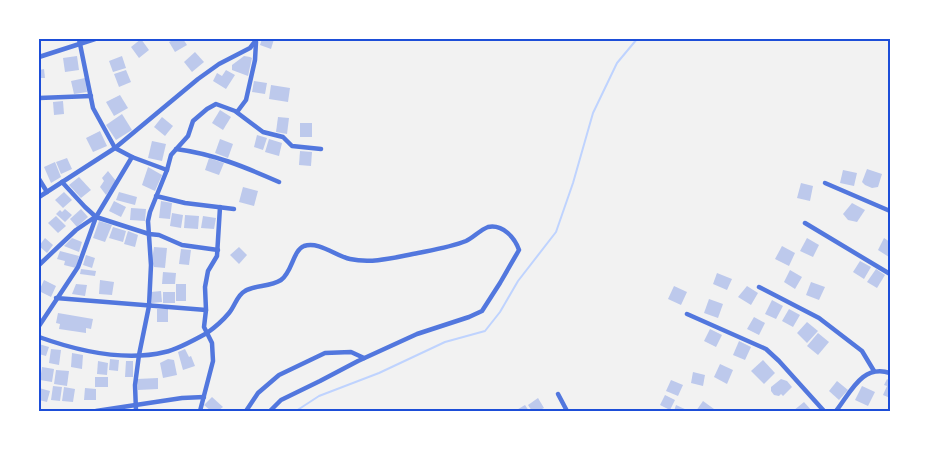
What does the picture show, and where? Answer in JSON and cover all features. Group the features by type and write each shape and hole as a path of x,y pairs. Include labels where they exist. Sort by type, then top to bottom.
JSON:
{"street":[{"path":"39,57 80,41 95,39"},
{"path":"237,112 246,100 255,60 256,40"},
{"path":"39,197 115,148 198,79 219,64 250,48 256,40"},
{"path":"80,41 93,108 115,148 132,157 167,170"},
{"path":"39,98 91,96"},
{"path":"136,408 135,385 138,355 149,306 151,265 148,221 171,155 188,136 193,121 216,104 237,112 263,132 283,137 292,146 321,149"},
{"path":"176,149 200,152 250,169 279,182"},
{"path":"39,326 78,267 96,217 132,157"},
{"path":"39,179 47,192"},
{"path":"62,182 84,207 96,217 149,234 159,235 182,245 218,250"},
{"path":"825,183 890,210"},
{"path":"156,196 184,203 234,209"},
{"path":"200,411 213,361 214,350 204,327 206,310 205,287 208,271 217,256 220,207"},
{"path":"39,264 76,230 96,217"},
{"path":"805,223 890,274"},
{"path":"39,337 64,346 105,354 138,355 166,352 207,332 229,313 240,295 245,291 282,280 289,271 298,250 304,246 318,246 349,259 370,262 466,241 488,228 496,227 503,229 517,242 519,250 482,311 470,317 417,334 364,358 280,400 270,411"},
{"path":"759,287 819,318 862,351 874,370"},
{"path":"56,298 206,310"},
{"path":"688,314 766,350 779,361 824,411"},
{"path":"246,411 258,393 279,375 325,353 351,352 364,358"},
{"path":"836,411 864,374 874,370 890,372"},
{"path":"558,394 567,411"},
{"path":"96,411 136,408 182,398 204,397"}],"building":[{"path":"141,39 149,50 139,58 131,47"},
{"path":"175,39 183,39 187,45 175,52 169,42"},
{"path":"262,39 274,39 271,49 260,45"},
{"path":"195,52 204,62 192,72 184,62"},
{"path":"77,56 79,70 65,72 63,58"},
{"path":"122,56 126,68 113,72 109,61"},
{"path":"244,56 252,58 248,76 232,70 232,65"},
{"path":"44,69 45,78 39,78 39,70"},
{"path":"126,70 131,82 119,87 114,74"},
{"path":"226,70 235,75 226,89 213,81 217,73 222,76"},
{"path":"85,78 87,92 74,94 71,81"},
{"path":"254,81 267,83 265,94 252,92"},
{"path":"271,85 290,88 288,102 269,99"},
{"path":"120,95 128,108 114,116 106,102"},
{"path":"63,101 64,114 54,115 53,102"},
{"path":"220,110 231,117 223,130 212,123"},
{"path":"122,114 132,130 116,140 106,125"},
{"path":"162,117 173,126 165,136 154,127"},
{"path":"278,117 289,118 287,134 276,132"},
{"path":"300,123 312,123 312,137 300,137"},
{"path":"100,131 107,146 93,152 86,138"},
{"path":"257,135 267,138 263,150 254,147"},
{"path":"220,139 233,144 228,158 215,153"},
{"path":"269,139 282,143 279,156 265,152"},
{"path":"152,141 166,144 162,161 148,158"},
{"path":"300,151 312,152 311,166 299,165"},
{"path":"67,158 72,169 61,174 56,162"},
{"path":"209,158 224,163 219,175 205,170"},
{"path":"55,162 61,177 51,183 44,167"},
{"path":"148,167 162,175 155,191 142,185"},
{"path":"867,169 882,174 878,187 872,188 862,182"},
{"path":"843,170 857,173 854,186 840,183"},
{"path":"108,171 116,181 106,195 100,187 104,181 102,178"},
{"path":"79,177 91,190 81,198 69,185"},
{"path":"801,183 813,186 810,201 797,198"},
{"path":"243,187 258,191 254,206 239,202"},
{"path":"64,192 72,200 63,208 55,200"},
{"path":"119,192 137,197 135,205 116,200"},
{"path":"114,201 126,207 121,217 109,211"},
{"path":"161,201 172,203 170,219 159,218"},
{"path":"852,203 865,210 857,222 848,220 843,214"},
{"path":"131,208 146,209 145,221 130,220"},
{"path":"65,209 72,215 65,222 56,214 60,210 62,212"},
{"path":"81,209 88,217 77,227 70,219"},
{"path":"172,213 183,215 181,228 170,226"},
{"path":"185,215 199,216 198,229 184,228"},
{"path":"56,216 66,226 58,233 48,223"},
{"path":"203,216 216,218 214,229 201,228"},
{"path":"99,221 112,225 105,242 93,238"},
{"path":"113,227 126,231 123,242 109,238"},
{"path":"128,231 138,235 135,247 124,244"},
{"path":"45,238 53,245 47,253 39,246"},
{"path":"72,238 82,242 79,252 64,246"},
{"path":"807,238 819,245 813,257 800,251"},
{"path":"884,238 890,242 889,257 878,250"},
{"path":"782,246 795,253 789,266 775,259"},
{"path":"154,247 167,248 165,268 154,267 152,260"},
{"path":"239,247 247,255 239,264 230,255"},
{"path":"181,249 191,250 189,265 179,264"},
{"path":"60,251 79,256 76,268 64,265 65,261 57,259"},
{"path":"86,255 95,258 92,268 83,265"},
{"path":"860,261 871,267 864,279 853,272"},
{"path":"81,269 96,271 95,276 80,274"},
{"path":"876,269 885,275 877,288 867,282"},
{"path":"790,270 802,277 795,289 784,282"},
{"path":"163,272 176,273 175,284 162,284"},
{"path":"717,273 732,279 727,290 713,284"},
{"path":"44,280 56,286 51,297 39,291"},
{"path":"100,280 114,282 112,295 99,294"},
{"path":"811,282 825,287 819,300 806,295"},
{"path":"76,284 87,285 85,296 72,294"},
{"path":"176,284 186,284 186,301 176,301"},
{"path":"674,286 687,292 681,305 668,299"},
{"path":"747,286 758,293 751,305 738,297"},
{"path":"161,291 162,302 152,303 151,292"},
{"path":"163,292 175,292 175,303 163,303"},
{"path":"709,299 723,304 718,318 704,313"},
{"path":"772,300 783,306 776,319 765,314"},
{"path":"157,309 168,309 168,322 157,322"},
{"path":"789,309 800,315 793,327 782,321"},
{"path":"58,313 93,319 91,329 86,328 86,333 59,329 60,324 56,323"},
{"path":"754,317 765,323 759,335 747,329"},
{"path":"807,322 818,331 807,343 797,333"},
{"path":"710,329 722,335 716,347 704,341"},
{"path":"818,333 829,342 818,355 807,346"},
{"path":"739,341 751,347 745,360 733,355"},
{"path":"39,344 49,347 46,356 39,354"},
{"path":"51,349 61,350 59,365 49,363"},
{"path":"185,349 189,357 191,356 195,366 183,370 178,352"},
{"path":"72,353 83,355 82,369 71,367"},
{"path":"110,359 119,360 118,371 109,370"},
{"path":"168,359 174,360 177,375 163,378 160,363"},
{"path":"763,360 775,373 764,384 751,371"},
{"path":"98,361 108,363 107,375 97,374"},
{"path":"126,361 133,361 133,377 125,377"},
{"path":"720,364 733,370 727,384 714,377"},
{"path":"42,367 54,369 52,382 40,380"},
{"path":"56,370 69,371 67,386 54,384"},
{"path":"693,372 705,375 703,386 691,383"},
{"path":"95,377 108,377 108,387 95,387"},
{"path":"158,378 158,389 138,390 137,379"},
{"path":"781,379 787,381 792,387 783,396 781,394 779,396 774,395 771,387"},
{"path":"887,379 890,381 890,398 883,395 887,386 884,385"},
{"path":"671,380 683,385 678,396 666,391"},
{"path":"837,381 848,390 839,400 829,391"},
{"path":"53,386 62,387 60,401 51,400"},
{"path":"862,386 875,392 868,406 855,400"},
{"path":"64,387 75,389 73,402 62,401"},
{"path":"39,388 50,391 47,402 39,400"},
{"path":"85,388 96,389 96,400 84,400"},
{"path":"665,395 675,400 670,410 660,405"},
{"path":"212,397 223,407 218,411 211,411 204,405"},
{"path":"538,398 544,408 532,411 528,405"},
{"path":"703,401 714,409 713,411 696,411"},
{"path":"804,402 812,411 793,411"},
{"path":"525,405 529,411 515,411"},
{"path":"676,405 689,411 674,411"}],"waterway":[{"path":"296,411 319,396 379,373 445,342 485,331 500,312 518,281 556,232 573,183 593,113 617,63 637,39"}]}
